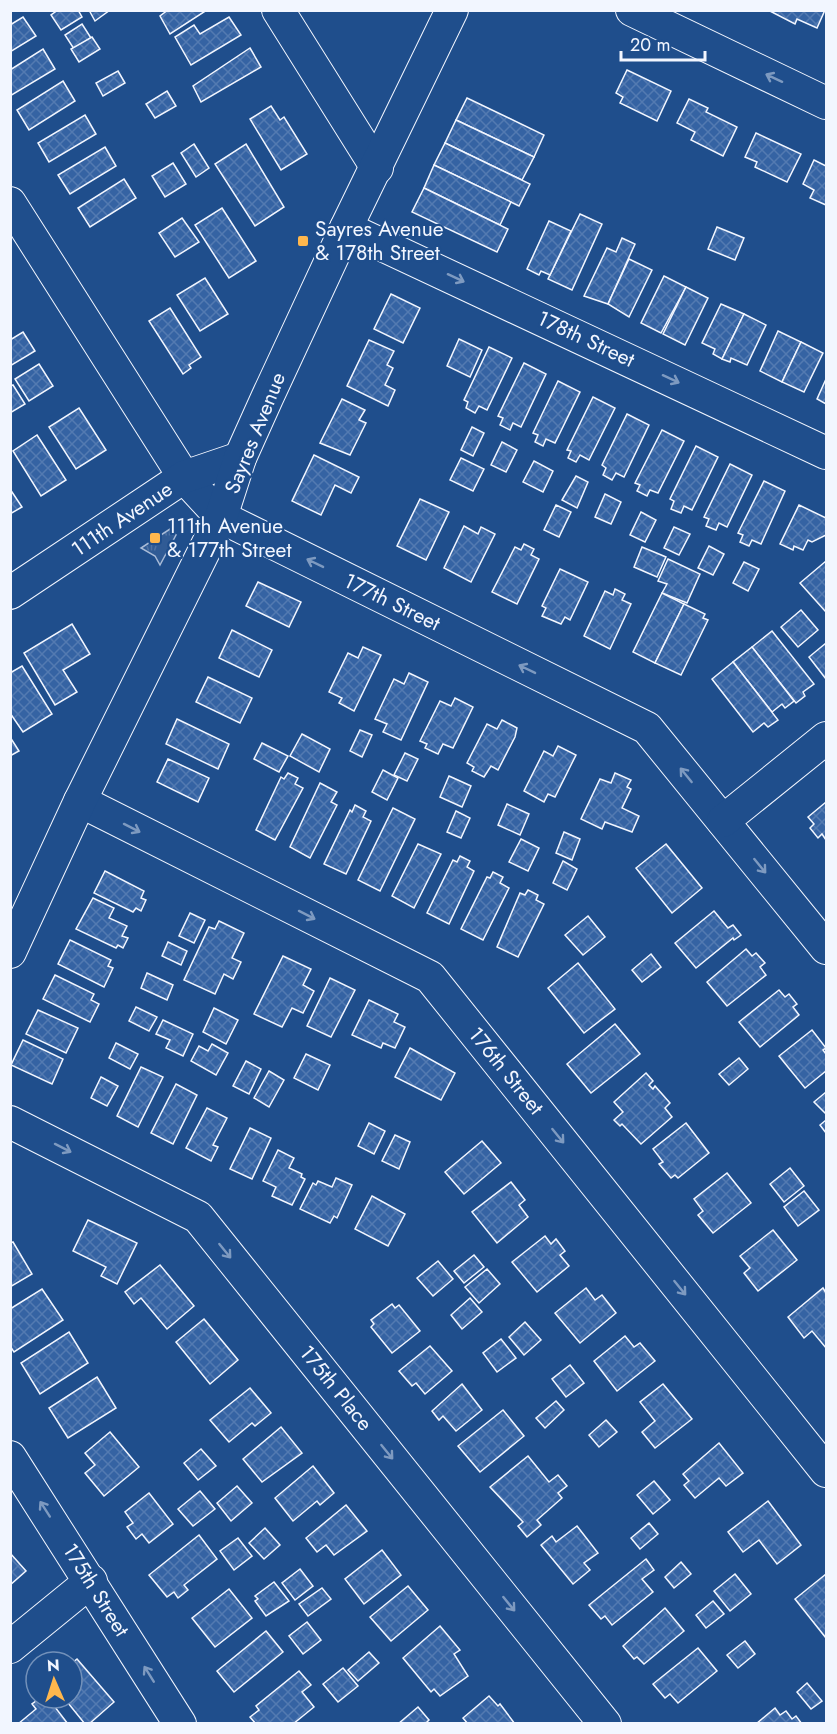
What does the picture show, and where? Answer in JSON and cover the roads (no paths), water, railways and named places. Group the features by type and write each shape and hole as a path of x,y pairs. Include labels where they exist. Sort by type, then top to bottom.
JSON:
{"street":[{"path":"278,10 377,168"},
{"name":"Sayres Avenue","path":"10,952 80,801 221,517 240,458 346,228 452,10"},
{"path":"632,10 826,103"},
{"name":"177th Street","path":"10,203 184,477 221,517 647,728 826,948"},
{"name":"178th Street","path":"346,228 826,453"},
{"name":"111th Avenue","path":"10,593 184,477 240,458"},
{"path":"723,821 826,738"},
{"name":"176th Street","path":"80,801 430,976 826,1471"},
{"name":"175th Place","path":"10,1122 198,1217 605,1724"},
{"name":"175th Street","path":"10,1457 180,1724"},
{"path":"10,1647 91,1581"}],"place":[{"name":"Sayres Avenue & 178th Street","path":"303,241"},
{"name":"111th Avenue & 177th Street","path":"155,538"}]}
